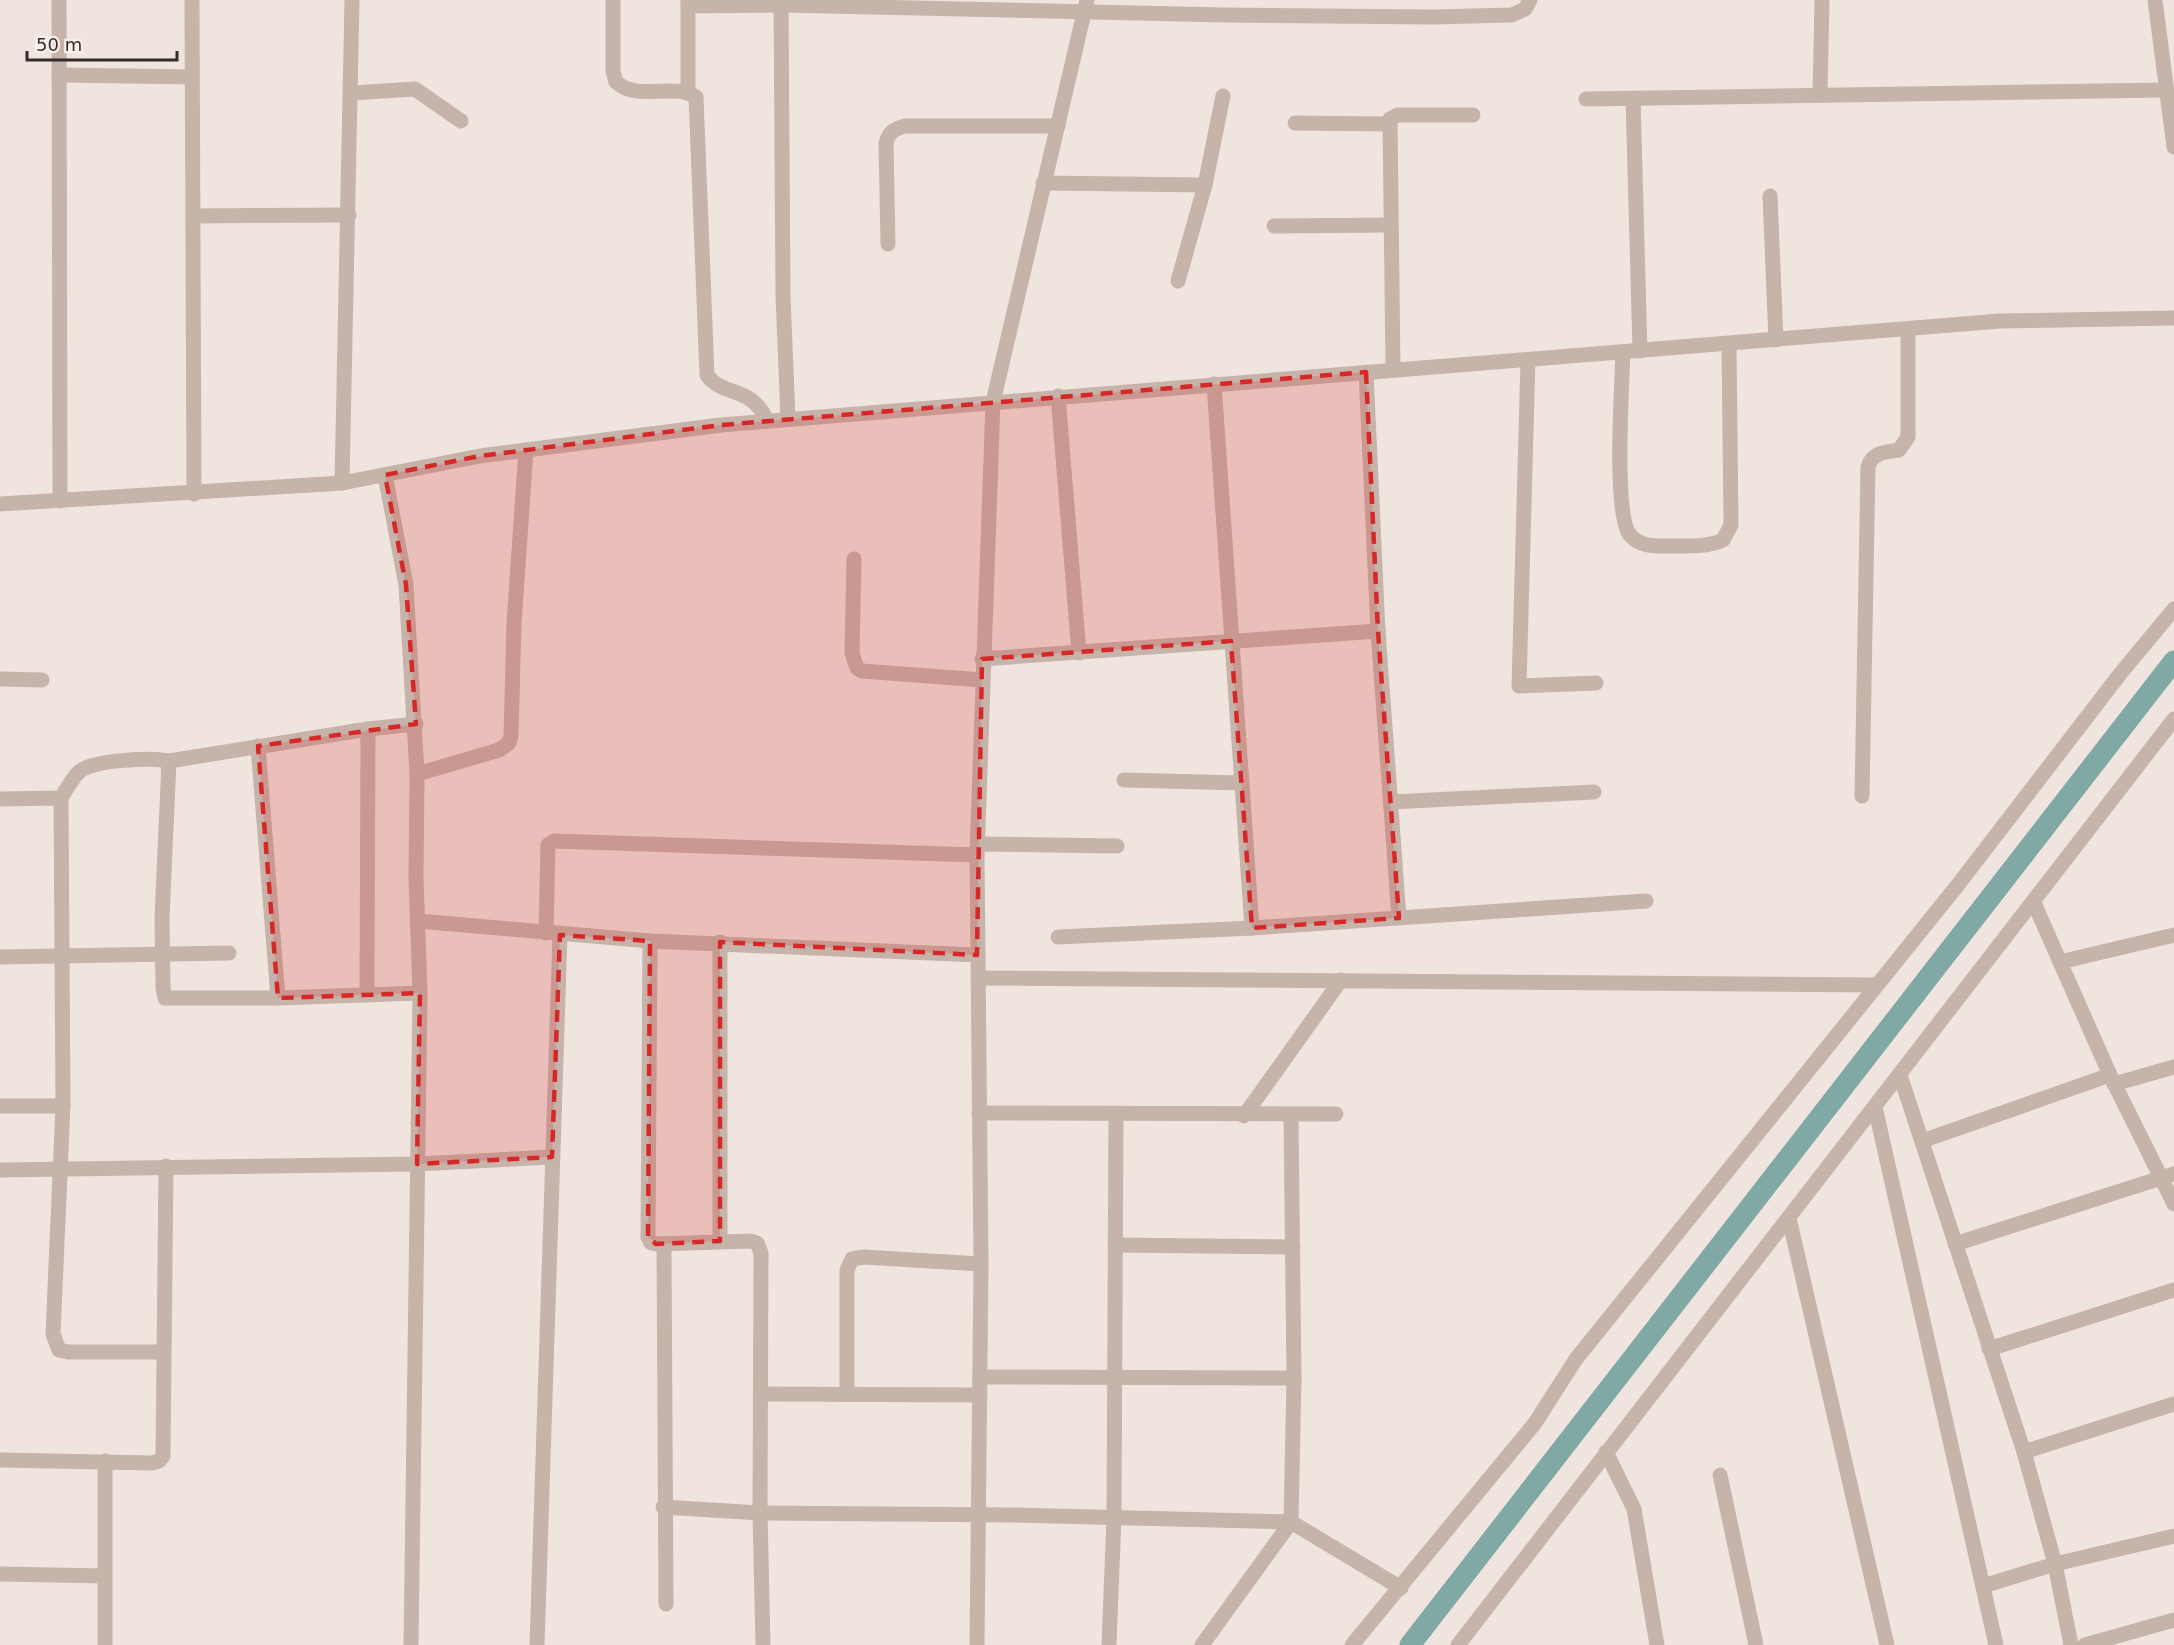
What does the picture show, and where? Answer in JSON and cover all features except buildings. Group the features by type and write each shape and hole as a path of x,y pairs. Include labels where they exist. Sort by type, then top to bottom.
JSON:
{"street":[{"path":"59,0 60,501"},
{"path":"192,0 194,494"},
{"path":"342,483 352,0"},
{"path":"612,0 613,70 616,82 632,91 688,92 696,97 699,105 707,375 711,382 740,393 758,404 767,421"},
{"path":"688,92 688,3 1086,5 1224,15 1505,15 1519,13 1530,0"},
{"path":"1820,95 1822,0"},
{"path":"2155,0 2174,147"},
{"path":"780,3 783,296 788,419"},
{"path":"977,1645 981,1264 977,849 993,402 1086,5"},
{"path":"59,75 192,77"},
{"path":"351,93 415,89 461,121"},
{"path":"1586,99 2166,90"},
{"path":"1178,281 1205,185 1223,96"},
{"path":"1633,98 1640,351"},
{"path":"1393,370 1390,119 1398,115 1473,115"},
{"path":"1295,123 1389,124"},
{"path":"888,244 886,142 889,134 895,129 905,126 1058,126"},
{"path":"1044,183 1205,185"},
{"path":"1770,196 1776,340"},
{"path":"193,216 349,215"},
{"path":"1274,226 1390,225"},
{"path":"0,504 194,494 342,483 385,476 415,467 526,450 788,419 2000,321 2174,318"},
{"path":"1862,796 1868,467 1870,459 1877,454 1899,450 1908,437 1908,329"},
{"path":"1623,352 1621,499 1624,525 1639,542 1649,546 1700,546 1723,540 1731,525 1729,344"},
{"path":"1528,360 1519,686 1596,683"},
{"path":"1366,372 1378,631 1399,918"},
{"path":"1214,384 1252,928"},
{"path":"1058,396 1079,653"},
{"path":"417,774 499,750 509,743 512,736 514,622 526,450"},
{"path":"385,476 406,585 416,724 420,993 411,1645"},
{"path":"854,559 852,653 857,668 862,671 982,680"},
{"path":"1352,1645 1535,1424 1576,1359 1957,886 2120,674 2174,609"},
{"path":"982,659 1378,631"},
{"path":"0,679 42,680"},
{"path":"1458,1645 2174,719"},
{"path":"162,1352 68,1352 59,1350 53,1334 58,1168 63,1106 60,798 80,771 94,765 155,758 169,761 368,729 416,724"},
{"path":"368,729 368,995"},
{"path":"258,746 278,998"},
{"path":"169,761 162,918 165,998 278,998 420,993"},
{"path":"1124,780 1241,783"},
{"path":"1391,802 1594,792"},
{"path":"0,798 60,798"},
{"path":"537,1645 552,1157 553,934 548,845 554,841 977,849 1117,846"},
{"path":"1058,937 1252,928 1646,901"},
{"path":"2034,903 2112,1080 2167,1176 2174,1204"},
{"path":"418,921 650,941 720,942 977,956"},
{"path":"2060,962 2174,935"},
{"path":"650,941 648,1237 651,1243 664,1244 751,1241 760,1248 760,1513 764,1645"},
{"path":"720,942 720,1241"},
{"path":"0,957 164,956 229,953"},
{"path":"978,978 1875,985"},
{"path":"1244,1116 1341,980"},
{"path":"1922,1141 2112,1080 2174,1067"},
{"path":"1900,1075 2024,1452 2055,1564 2071,1645"},
{"path":"0,1106 63,1106"},
{"path":"1875,1107 1996,1645"},
{"path":"979,1113 1244,1116 1336,1114"},
{"path":"1108,1645 1114,1517 1116,1114"},
{"path":"1202,1645 1292,1522 1294,1378 1291,1116"},
{"path":"0,1170 417,1164 552,1157"},
{"path":"0,1460 152,1463 159,1461 163,1456 162,1352 166,1166"},
{"path":"1955,1244 2167,1176"},
{"path":"1789,1218 1887,1645"},
{"path":"664,1244 663,1507 666,1604"},
{"path":"1115,1245 1293,1247"},
{"path":"847,1394 847,1270 852,1259 862,1257 981,1264"},
{"path":"1989,1349 2174,1290"},
{"path":"981,1377 1294,1378"},
{"path":"761,1394 980,1395"},
{"path":"2024,1452 2174,1404"},
{"path":"1606,1452 1634,1509 1658,1645"},
{"path":"105,1461 105,1645"},
{"path":"1720,1475 1756,1645"},
{"path":"663,1507 760,1513 1114,1517 1292,1522 1401,1588"},
{"path":"1983,1586 2055,1564 2174,1536"},
{"path":"0,1574 105,1576"},
{"path":"2085,1645 2174,1620"}],"highlighted area":[{"path":"1366,372 1378,631 1399,918 1252,928 1231,641 982,659 977,955 720,942 720,1241 656,1244 648,1237 650,941 560,935 552,1157 417,1164 420,993 278,998 258,746 416,724 406,585 385,475 480,456 721,425"}],"waterway":[{"path":"1410,1645 2174,661"}]}
